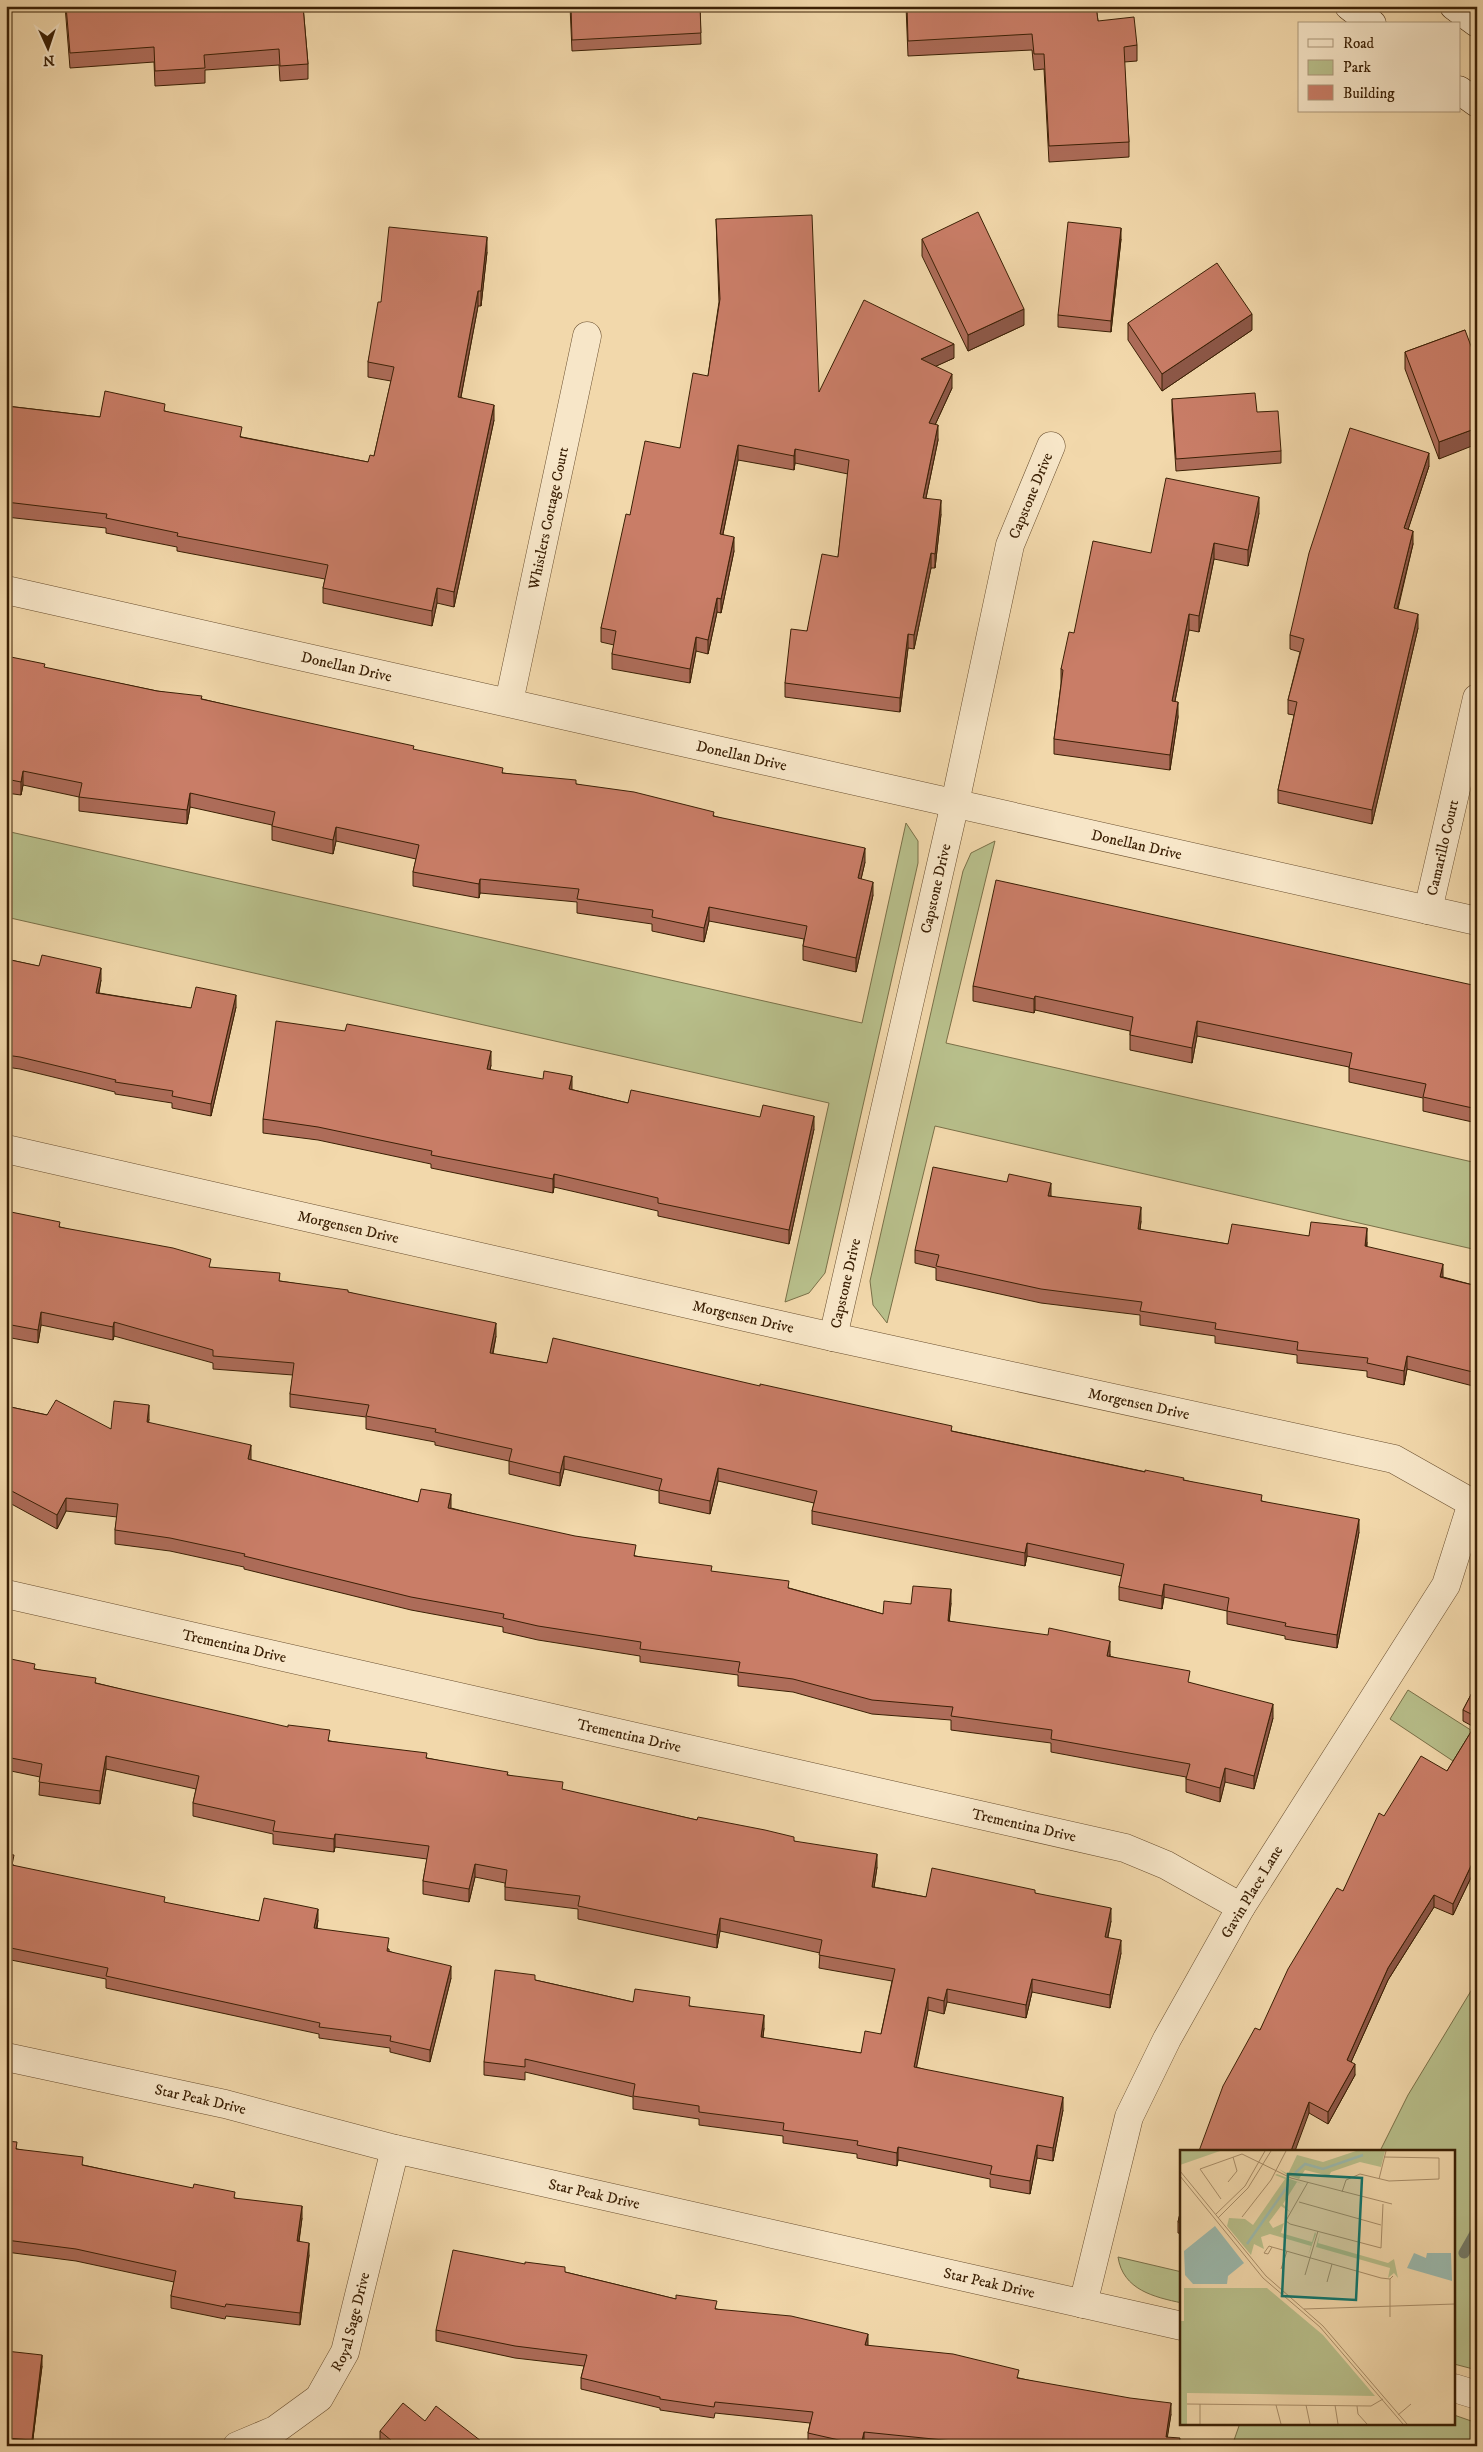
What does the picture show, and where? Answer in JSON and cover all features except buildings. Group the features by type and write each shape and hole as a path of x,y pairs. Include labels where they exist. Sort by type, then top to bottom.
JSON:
{"street":[{"path":"1349,6 1369,22"},
{"path":"1454,6 1477,23"},
{"path":"1460,91 1477,103"},
{"name":"Whistlers Cottage Court","path":"509,702 587,336"},
{"name":"Capstone Drive","path":"833,1336 955,803 1010,545 1051,446"},
{"name":"Donellan Drive","path":"6,590 1477,921"},
{"name":"Camarillo Court","path":"1428,910 1477,698"},
{"name":"Morgensen Drive","path":"6,1149 833,1336 1394,1459 1472,1503"},
{"name":"Gavin Place Lane","path":"1083,2304 1129,2117 1167,2039 1241,1907 1446,1585 1472,1503"},
{"name":"Trementina Drive","path":"6,1594 1125,1848 1166,1865 1241,1907"},
{"name":"Star Peak Drive","path":"6,2057 225,2104 395,2150 1180,2326"},
{"name":"Royal Sage Drive","path":"237,2446 275,2430 319,2398 345,2352 395,2150"},
{"path":"1456,2389 1477,2395"}],"green space":[{"path":"906,823 918,841 918,863 825,1273 809,1293 785,1302 829,1103 6,917 6,831 862,1023"},
{"path":"995,841 946,1043 1477,1163 1477,1250 935,1126 887,1323 873,1305 870,1281 963,871 971,853"},
{"path":"1408,1690 1477,1734 1477,1777 1390,1719"},
{"path":"1477,1981 1477,2370 1456,2365 1456,2150 1380,2150 1408,2095"},
{"path":"1118,2257 1180,2272 1180,2303 1151,2295 1141,2290 1126,2277"},
{"path":"1456,2416 1477,2423 1477,2446 1232,2446 1240,2424 1456,2424"}],"waterway":[{"path":"1464,2253 1477,2230"}]}
